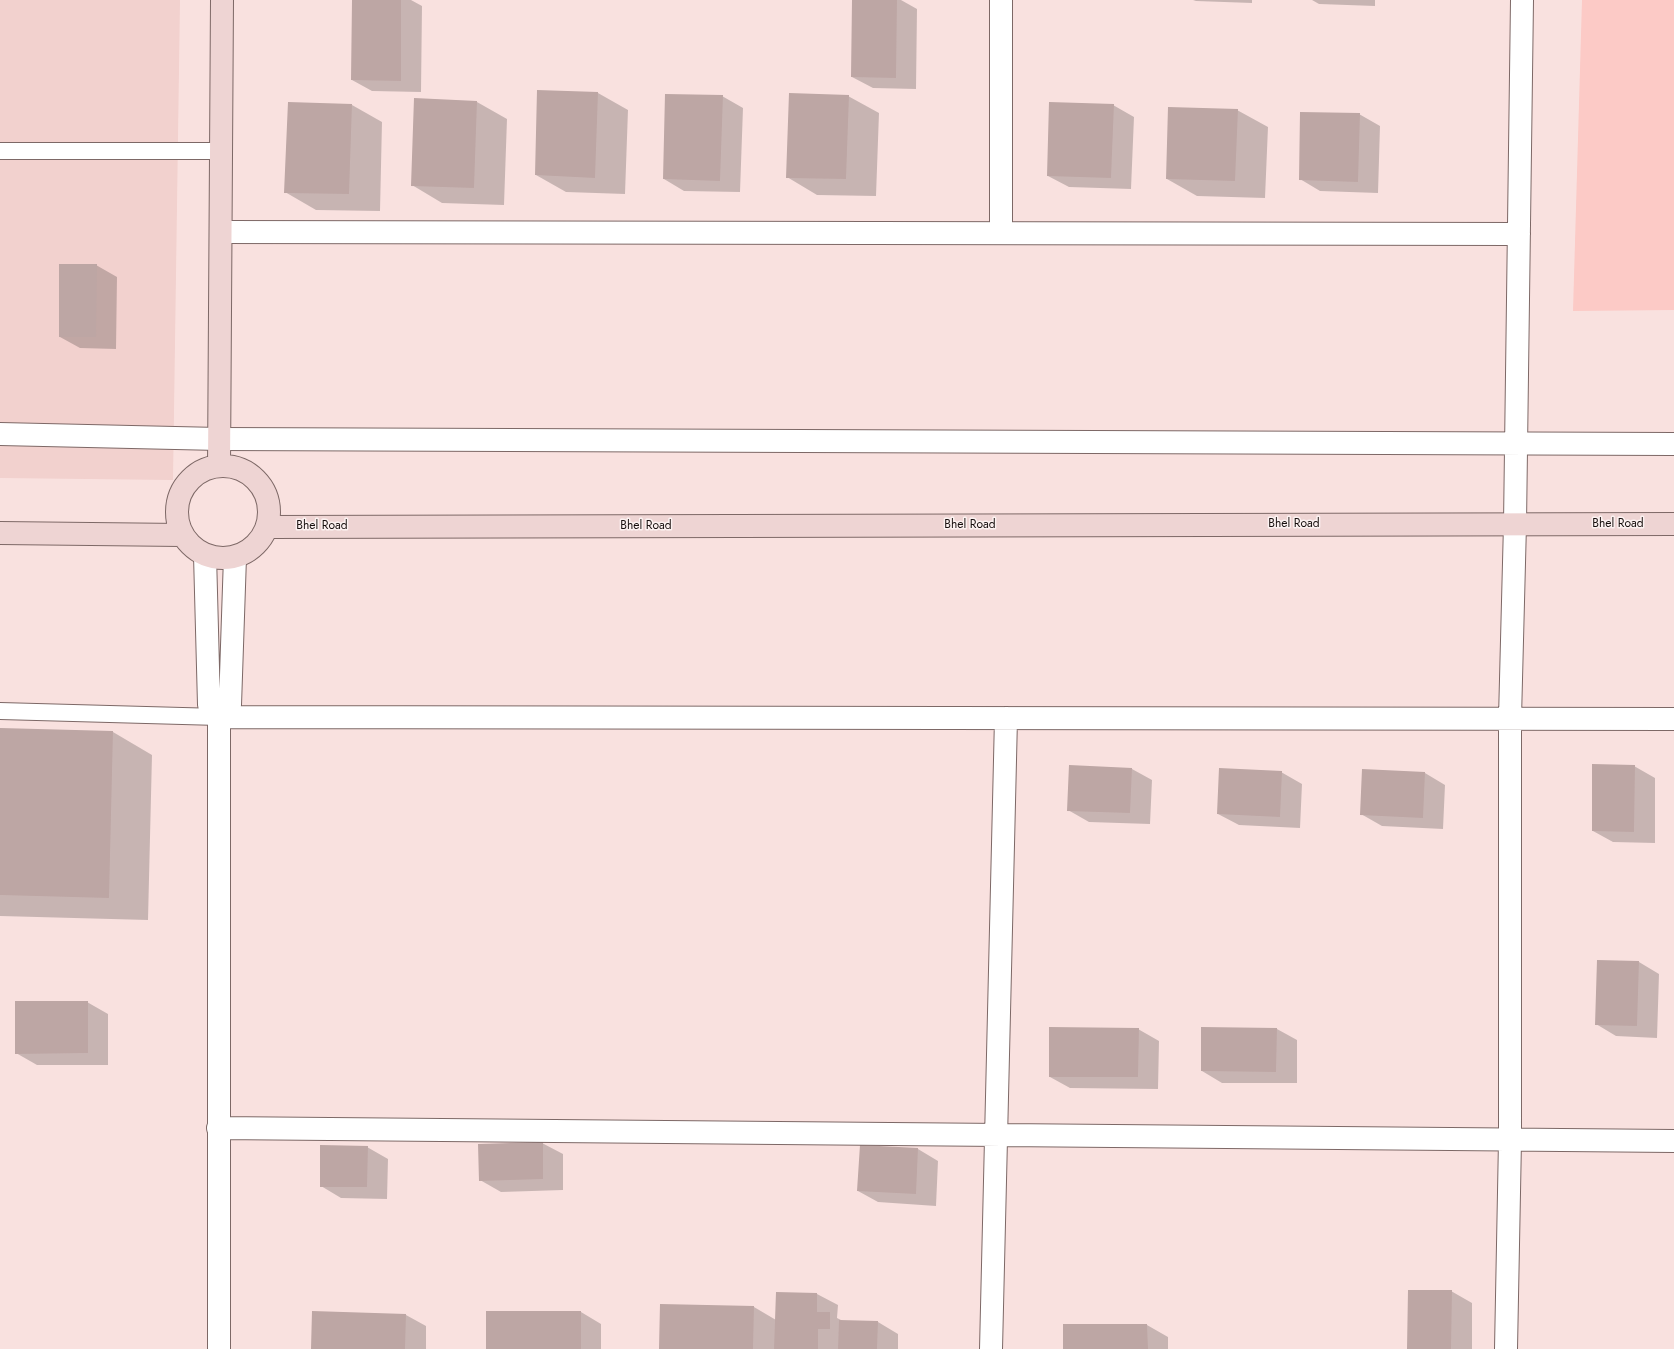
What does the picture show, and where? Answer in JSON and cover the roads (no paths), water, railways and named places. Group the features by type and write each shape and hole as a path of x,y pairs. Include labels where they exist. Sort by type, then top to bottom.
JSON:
{"street":[{"path":"219,466 222,0"},
{"path":"1001,0 1001,233"},
{"path":"1506,1349 1510,1140 1510,718 1515,524 1522,0"},
{"path":"221,232 1519,234"},
{"path":"0,434 219,439 1674,444"},
{"path":"219,466 235,467 249,474 260,484 267,497 270,512 267,526 260,540 249,551 235,557 220,559 205,555 192,547 182,535 177,520 176,505 181,490 191,478 204,470 219,466"},
{"name":"Bhel Road","path":"267,526 1674,524"},
{"path":"0,533 182,535"},
{"path":"205,555 209,705 219,717 219,1349"},
{"path":"219,717 230,705 235,557"},
{"path":"219,717 1674,719"},
{"path":"991,1349 1006,718"},
{"path":"218,1128 1674,1142"}],"lane":[{"path":"0,151 221,151"},
{"path":"0,711 219,717"}]}
